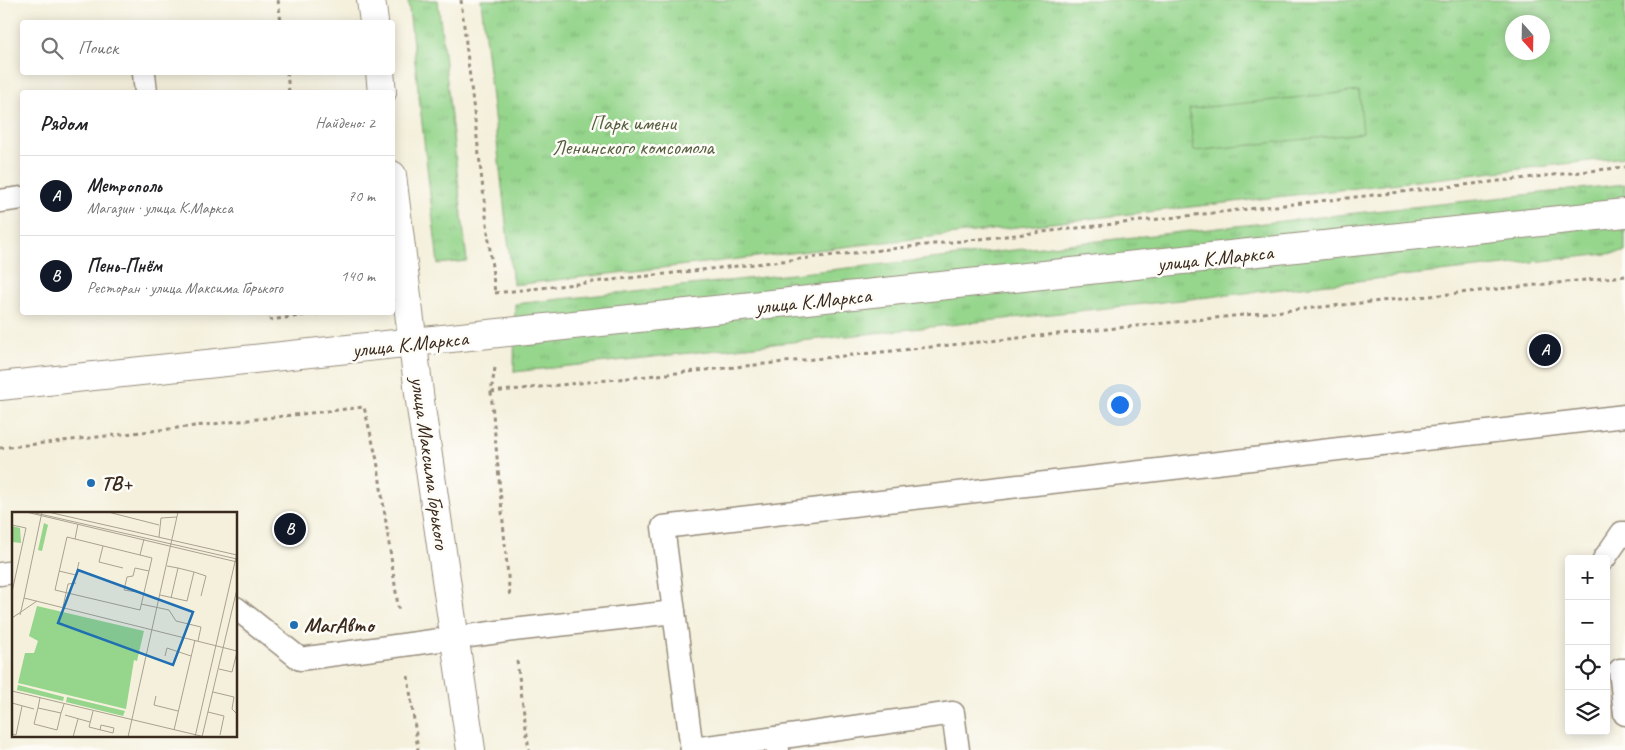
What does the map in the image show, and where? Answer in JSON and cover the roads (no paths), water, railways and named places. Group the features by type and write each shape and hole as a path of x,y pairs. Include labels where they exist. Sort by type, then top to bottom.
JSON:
{"street":[{"path":"371,0 374,20"},
{"path":"380,75 382,90"},
{"name":"улица Максима Горького","path":"395,199 413,344 471,750"},
{"name":"улица К.Маркса","path":"0,386 413,344 1625,213"}],"lane":[{"path":"0,201 20,198"},
{"path":"958,750 953,713 777,744 692,750 663,527 1625,416"},
{"path":"1607,555 1622,533 1625,533"},
{"path":"238,610 300,659 513,630 674,612"},
{"path":"1625,670 1620,670 1625,714"}],"place":[{"name":"Метрополь","path":"1545,350"},
{"name":"ТВ+","path":"91,483"},
{"name":"Пень-Пнём","path":"290,529"},
{"name":"МагАвто","path":"294,625"}],"park label":[{"name":"Парк имени Ленинского комсомола","path":"633,135"}]}
